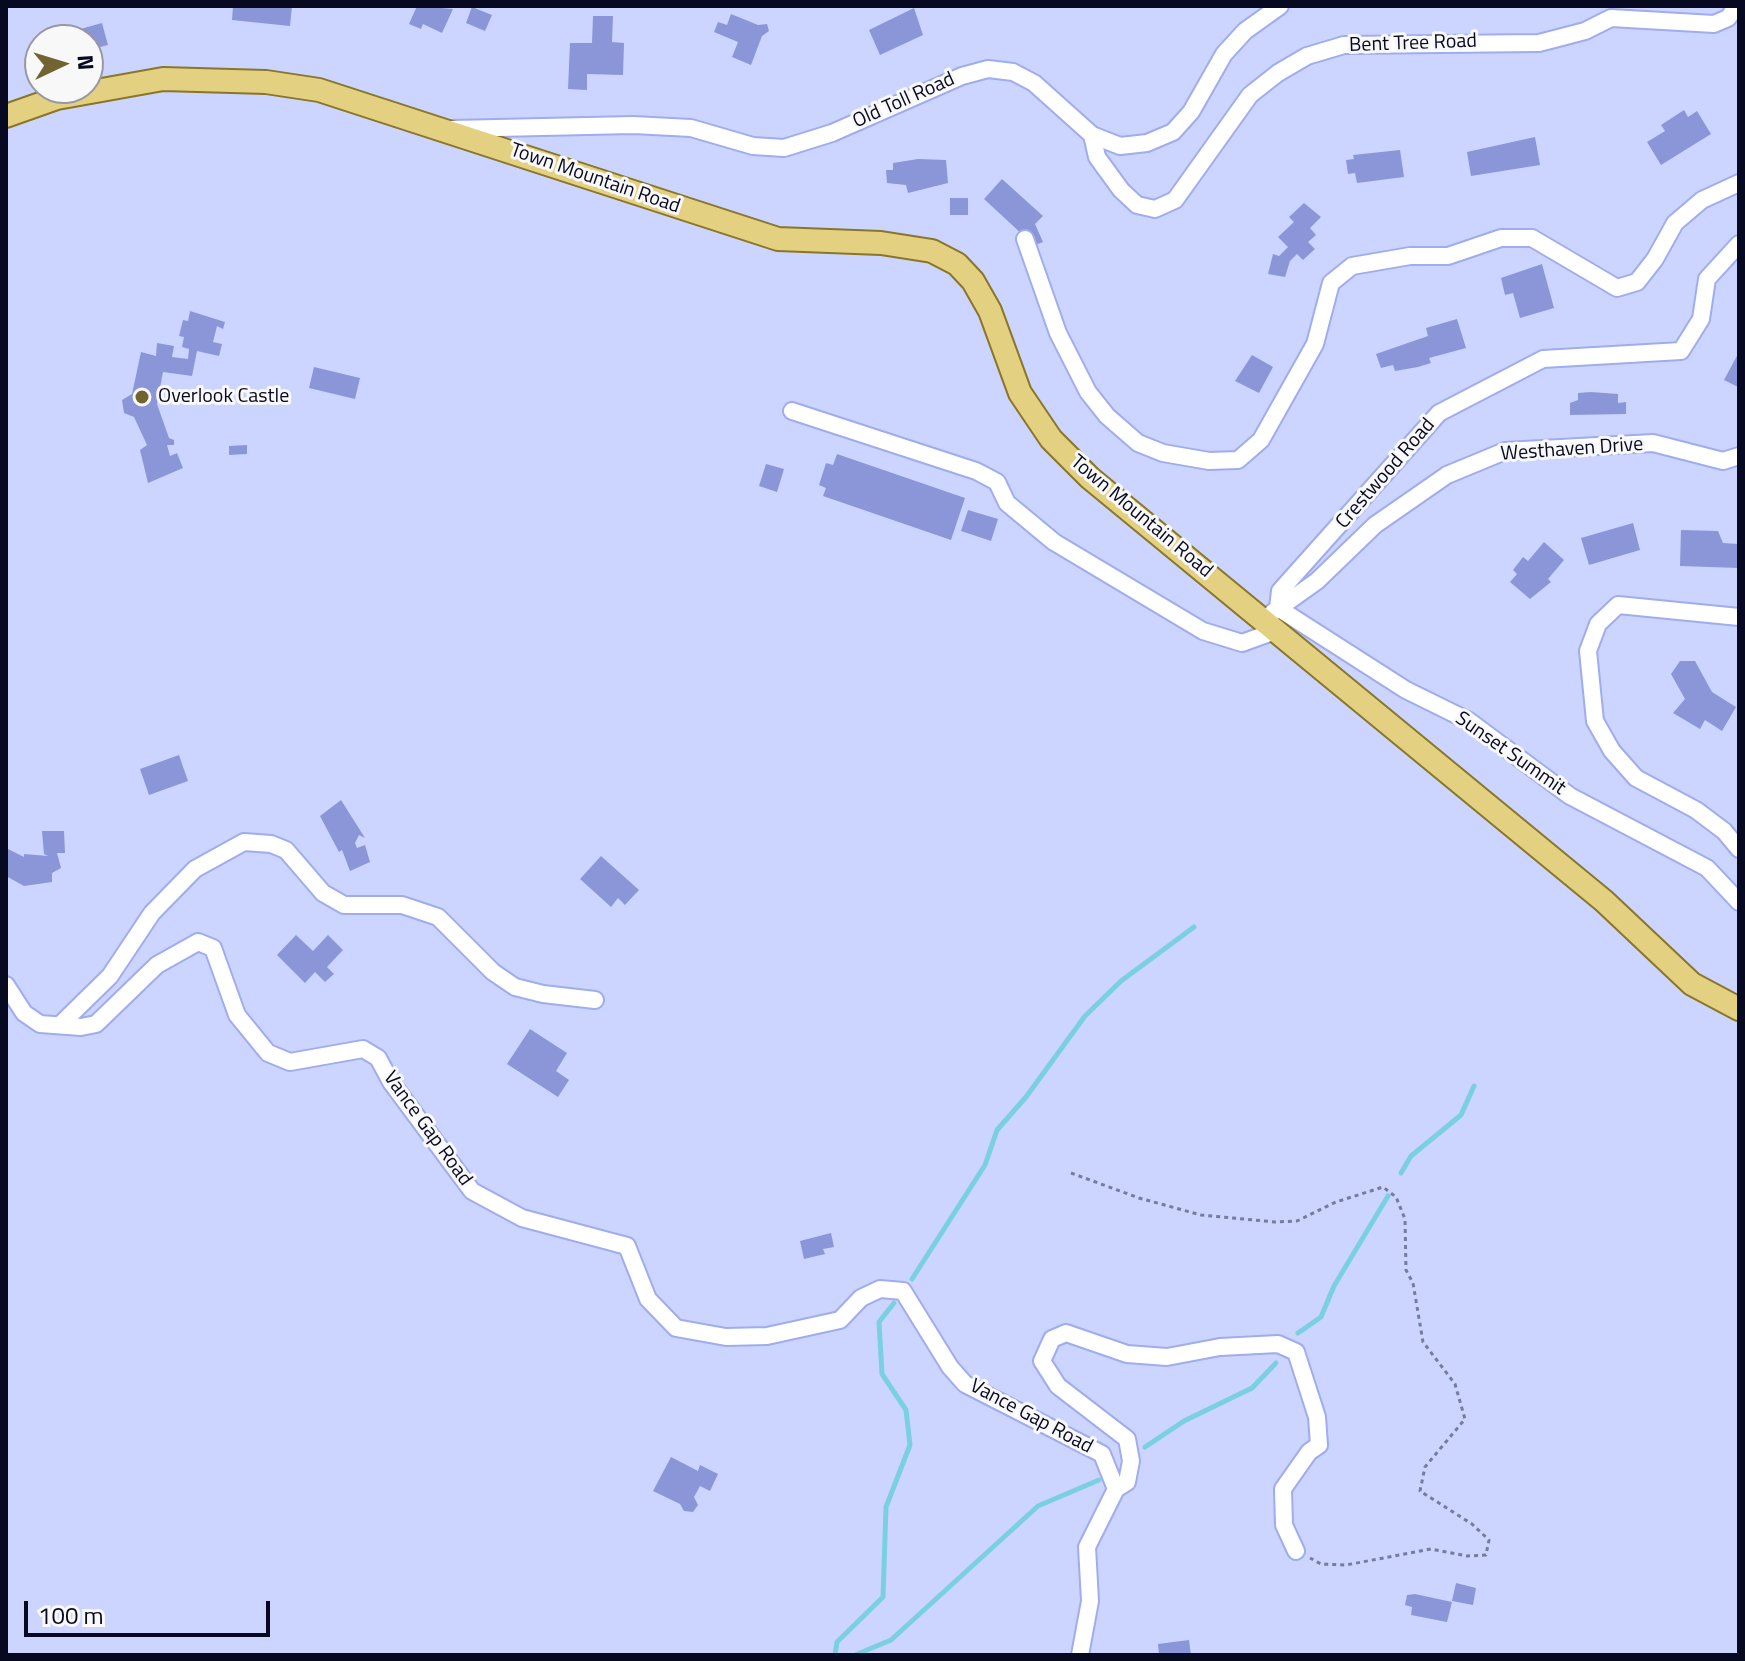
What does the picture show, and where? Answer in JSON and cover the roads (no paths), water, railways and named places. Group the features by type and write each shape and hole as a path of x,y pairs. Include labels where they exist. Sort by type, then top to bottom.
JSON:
{"main road":[{"name":"Town Mountain Road","path":"6,116 57,98 163,79 266,82 319,90 778,239 910,246 932,251 957,264 973,281 990,311 1020,393 1051,439 1090,478 1274,619 1604,901 1692,984 1739,1009"}],"street":[{"name":"Old Toll Road","path":"445,129 633,125 691,128 753,146 784,148 832,133 962,76 988,69 1013,72 1034,83 1092,135 1120,146 1147,143 1173,132 1191,112 1224,54 1245,31 1280,6"},
{"name":"Bent Tree Road","path":"1092,135 1097,157 1121,190 1137,205 1155,209 1175,200 1250,95 1307,56 1344,45 1539,43 1585,31 1611,18 1714,24 1728,18 1737,6"},
{"path":"1025,239 1058,333 1088,392 1107,416 1138,443 1163,453 1209,461 1238,460 1261,440 1315,344 1331,283 1352,266 1410,256 1448,256 1501,238 1532,238 1617,288 1637,282 1655,259 1675,223 1684,215 1702,200 1739,183"},
{"name":"Crestwood Road","path":"1274,619 1280,591 1439,413 1543,359 1681,351 1701,319 1707,279 1739,244"},
{"name":"Westhaven Drive","path":"792,411 976,471 997,482 1007,503 1054,542 1203,631 1242,643 1317,581 1375,525 1435,483 1505,451 1653,443 1723,461 1739,456"},
{"path":"1739,617 1618,605 1598,624 1588,651 1595,721 1612,751 1636,778 1696,810 1724,831 1739,849"},
{"name":"Sunset Summit","path":"1274,619 1469,721 1570,796 1707,868 1739,902"},
{"path":"60,1025 110,976 152,913 195,869 244,842 271,844 286,850 323,893 344,905 402,905 438,917 493,972 515,987 543,994 595,1000"},
{"name":"Vance Gap Road","path":"6,985 24,1013 40,1024 81,1027 96,1024 157,965 198,942 213,948 237,1015 268,1053 290,1062 363,1049 378,1058 391,1082 472,1191 522,1218 627,1246 648,1299 676,1328 715,1336 767,1336 840,1320 861,1298 880,1289 903,1291 950,1367 965,1384 1102,1454 1116,1489"},
{"path":"1080,1655 1090,1601 1087,1547 1116,1489 1127,1482 1131,1461 1127,1439 1058,1386 1042,1361 1052,1339 1066,1333 1127,1354 1167,1357 1220,1347 1278,1344 1296,1352 1317,1417 1319,1445 1309,1452 1283,1489 1284,1525 1296,1551"}],"waterway":[{"path":"912,1279 985,1165 997,1130 1026,1097 1085,1016 1121,981 1194,927"},
{"path":"1401,1173 1411,1156 1461,1115 1474,1086"},
{"path":"1298,1333 1321,1317 1334,1286 1388,1196"},
{"path":"835,1655 837,1642 883,1597 886,1507 910,1445 906,1410 882,1374 879,1322 894,1303"},
{"path":"1145,1447 1184,1421 1252,1388 1276,1363"},
{"path":"855,1655 891,1640 1038,1506 1099,1480"}],"place":[{"name":"Overlook Castle","path":"142,397"}]}
